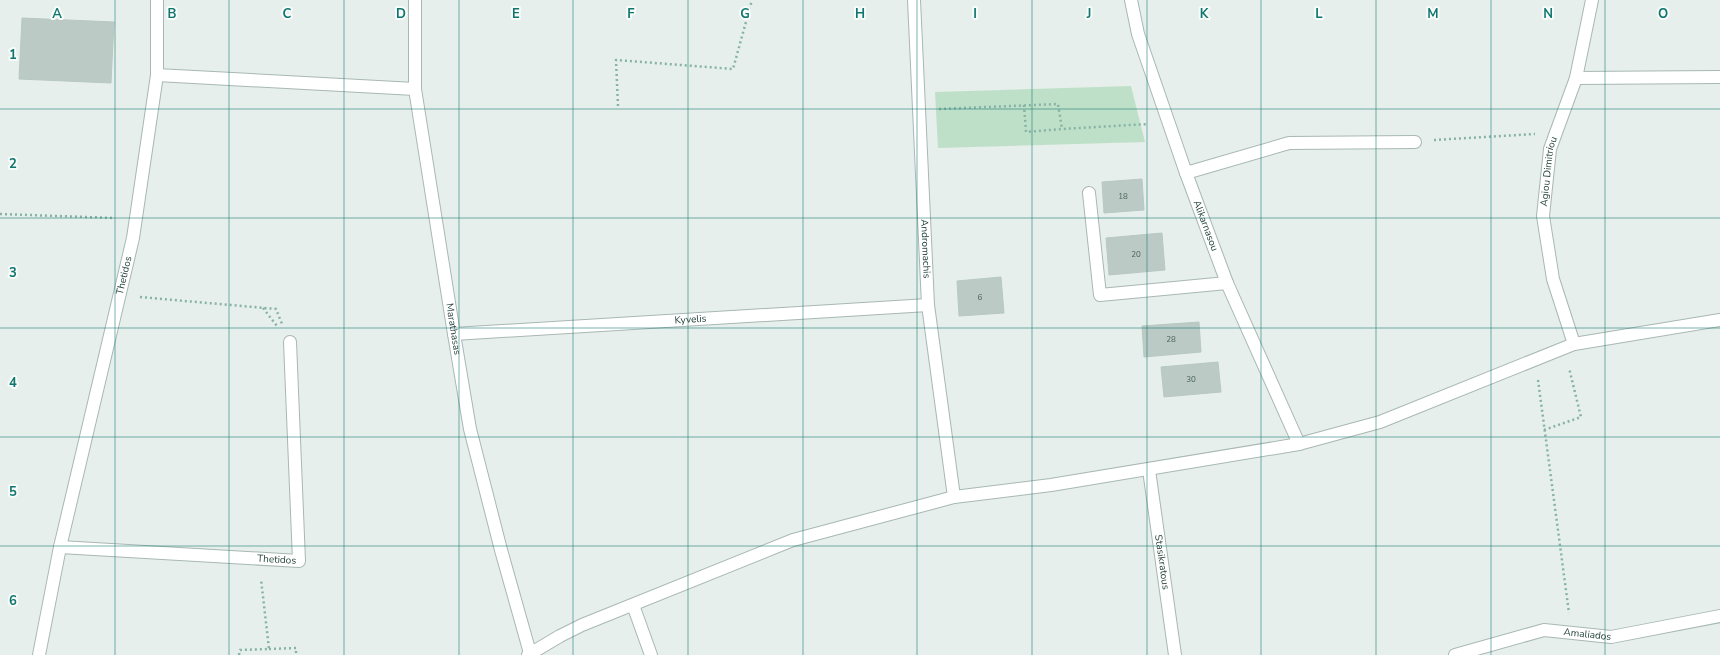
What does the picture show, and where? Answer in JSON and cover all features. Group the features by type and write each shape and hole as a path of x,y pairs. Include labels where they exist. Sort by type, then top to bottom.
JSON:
{"street":[{"name":"Thetidos","path":"39,655 60,547 133,238 157,76 157,0"},
{"name":"Marathasas","path":"415,0 415,89 470,429 529,654"},
{"name":"Andromachis","path":"914,0 928,304 954,497"},
{"name":"Alikarnasou","path":"1131,0 1138,34 1186,173 1227,283 1299,444"},
{"name":"Agiou Dimitriou","path":"1569,346 1553,279 1543,216 1550,149 1576,78 1592,0"},
{"path":"157,76 415,89"},
{"path":"1576,78 1720,77"},
{"path":"1186,173 1289,143 1415,142"},
{"path":"1089,193 1100,295 1227,283"},
{"name":"Kyvelis","path":"454,334 928,304"},
{"path":"529,654 582,625 793,540 954,497 1051,485 1149,470 1299,444 1380,422 1569,346 1720,320"},
{"name":"Thetidos","path":"60,547 299,561 290,342"},
{"name":"Stasikratous","path":"1149,470 1175,655"},
{"path":"633,604 651,655"},
{"name":"Amaliados","path":"1455,655 1544,630 1612,637 1720,616"}],"path":[{"path":"618,106 616,60 733,69 752,0"},
{"path":"919,110 1058,104 1062,129"},
{"path":"1024,105 1026,132 1169,123"},
{"path":"1415,142 1556,133"},
{"path":"0,214 136,218"},
{"path":"120,295 263,308 290,342"},
{"path":"135,297 276,309 290,342"},
{"path":"1544,430 1581,417 1569,346"},
{"path":"1535,359 1572,633"},
{"path":"259,559 269,649"},
{"path":"239,655 240,650 296,648 296,655"}],"green space":[{"path":"1131,86 1145,142 938,148 935,92"}],"building":[{"path":"22,18 114,22 111,83 19,79"},
{"path":"1142,179 1144,210 1104,213 1102,182"},
{"path":"1162,233 1165,270 1109,275 1106,238"},
{"path":"1001,277 1004,313 959,316 957,281"},
{"path":"1199,322 1201,352 1144,357 1142,326"},
{"path":"1218,362 1221,392 1164,397 1161,367"}]}
